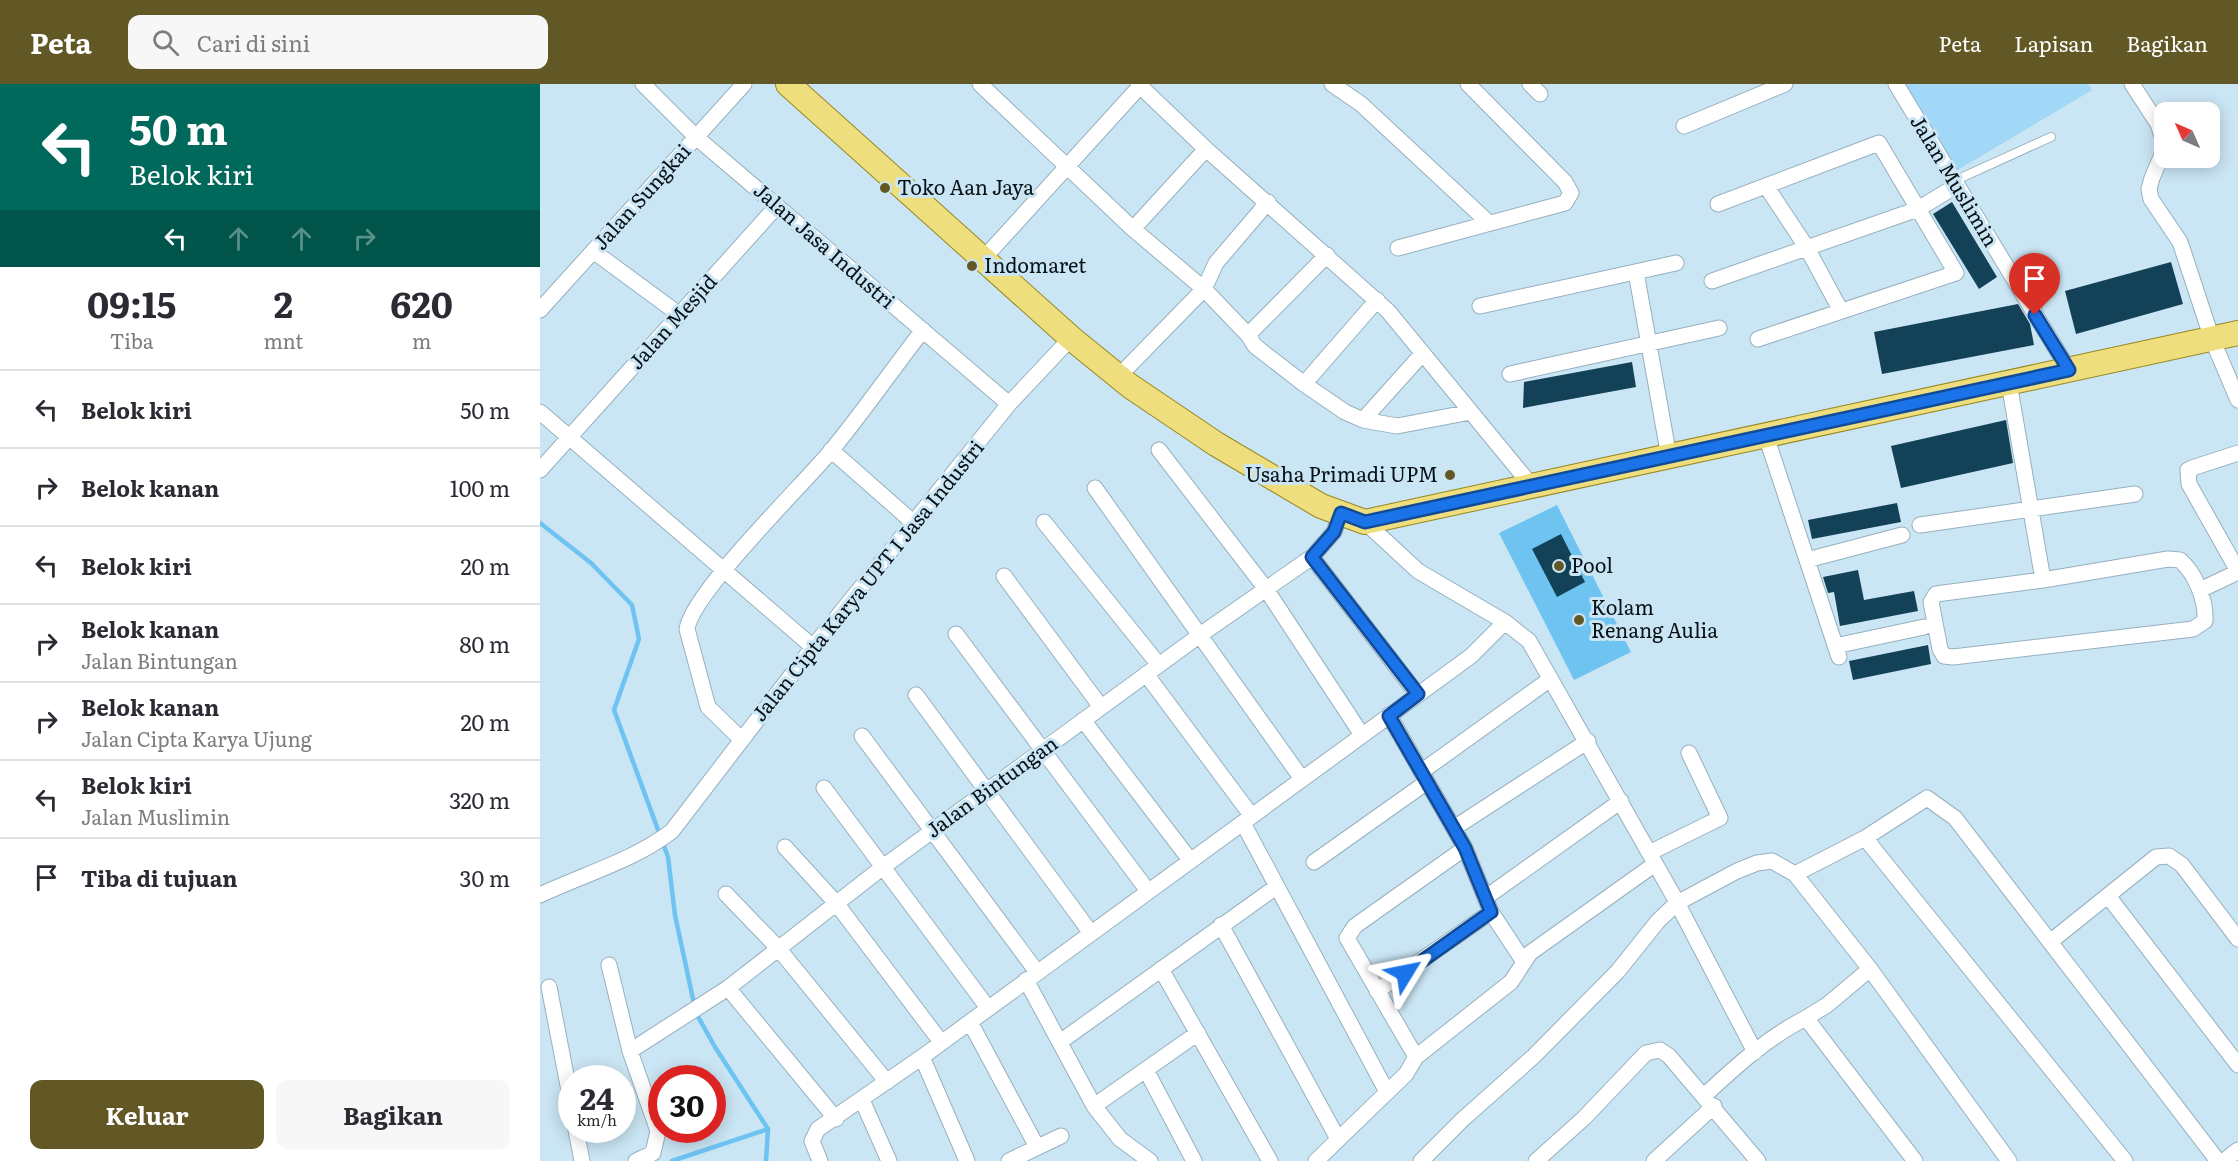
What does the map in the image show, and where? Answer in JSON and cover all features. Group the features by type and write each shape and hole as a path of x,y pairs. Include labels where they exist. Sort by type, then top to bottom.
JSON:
{"main road":[{"path":"788,84 1071,338 1119,376 1216,444 1321,506 1365,522 2238,333"}],"street":[{"name":"Jalan Jasa Industri","path":"643,84 696,136 1009,404"},
{"name":"Jalan Sungkai","path":"540,309 744,84"},
{"path":"980,84 1133,229 1204,289 1248,335 1255,346 1345,412 1363,420 1396,426 1470,412"},
{"path":"1332,84 1361,104 1489,223"},
{"path":"1398,248 1565,203 1570,188 1468,84"},
{"path":"1684,126 1785,84"},
{"name":"Jalan Muslimin","path":"1896,84 2069,370"},
{"path":"2132,84 2154,118"},
{"path":"984,258 1140,85 1206,149 1377,300 1526,479"},
{"path":"1718,204 1878,143 1956,273 1758,339"},
{"path":"1133,229 1206,149"},
{"path":"2156,168 2149,189 2151,200 2180,242 2212,339 2238,400"},
{"path":"1712,281 1918,209 1955,183"},
{"path":"1766,186 1807,248 1841,311"},
{"path":"1119,376 1204,289 1216,263 1268,202"},
{"name":"Jalan Mesjid","path":"540,470 777,206"},
{"path":"593,251 680,315"},
{"path":"1248,335 1327,255"},
{"path":"1480,306 1676,263"},
{"path":"1636,272 1669,458"},
{"path":"1304,384 1377,300"},
{"path":"1510,374 1719,328"},
{"path":"742,740 708,707 687,629 689,617 725,569 831,450 923,330"},
{"name":"Jalan Cipta Karya UPT I Jasa Industri","path":"540,895 583,874 647,850 672,831 813,647 915,524 1009,404 1071,338"},
{"path":"1363,420 1423,353"},
{"path":"2008,383 2043,580"},
{"path":"540,412 568,439 725,569 813,647"},
{"path":"1766,436 1837,651 1924,627"},
{"path":"831,450 915,524"},
{"path":"1159,450 1266,589 1362,735"},
{"path":"2200,590 2238,572 2189,484 2188,470 2238,453"},
{"path":"1095,488 1302,779"},
{"path":"1920,525 2135,494"},
{"name":"Jalan Bintungan","path":"630,1051 680,1021 728,988 883,867 1146,674 1312,557 1334,532 1341,513"},
{"path":"1044,522 1159,665"},
{"path":"1365,522 1418,571 1505,622 1529,641 1549,680 1588,741 1621,801 1755,1052"},
{"path":"1807,560 1902,535"},
{"path":"1312,557 1418,694"},
{"path":"2168,559 2180,560 2187,566 2200,590 2206,609 2205,621 2193,629 1953,657 1944,656 1940,649 1931,602 1936,594 2043,580 2168,559"},
{"path":"1004,576 1101,707"},
{"path":"820,1161 812,1141 814,1134 922,1058 1471,656 1505,622"},
{"path":"956,634 1148,891"},
{"path":"1146,674 1247,819 1276,886 1387,1092"},
{"path":"1314,862 1549,680"},
{"path":"916,695 1091,933"},
{"path":"1389,716 1465,848 1488,905 1524,962"},
{"path":"1083,720 1190,860"},
{"path":"862,736 932,831 1032,976 1060,1042 1094,1106 1120,1139 1150,1161"},
{"path":"1454,828 1588,741"},
{"path":"1316,1161 1406,1074 1416,1057 1511,982 1524,962 1547,940 1652,858 1720,818 1689,753"},
{"path":"824,788 988,1008"},
{"path":"1796,874 1865,838 1927,798 1954,818 2218,1161"},
{"path":"1377,990 1621,801"},
{"path":"1865,838 2125,1161"},
{"path":"785,847 836,903 941,1042"},
{"path":"1416,1057 1347,938 1355,926 1465,848"},
{"path":"2050,942 2156,857 2169,856 2182,865 2238,939"},
{"path":"1421,1161 1438,1155 1618,970 1658,921 1677,903 1710,883 1757,863 1772,861 1796,874 1870,969 2009,1161"},
{"path":"1060,1042 1276,886"},
{"path":"726,894 778,948 887,1082"},
{"path":"2108,896 2238,1065"},
{"path":"1221,926 1338,1139"},
{"path":"609,965 630,1051 658,1131 653,1153 636,1161"},
{"path":"1161,969 1270,1161"},
{"path":"1654,1161 1755,1052 1827,1005 1870,969"},
{"path":"549,987 564,1065"},
{"path":"728,988 836,1119"},
{"path":"1806,1018 1915,1161"},
{"path":"970,1022 1036,1148"},
{"path":"1094,1106 1198,1033"},
{"path":"1536,1161 1584,1118 1646,1053 1660,1050 1669,1056 1709,1101 1758,1161"},
{"path":"922,1058 967,1161"},
{"path":"1146,1070 1194,1161"},
{"path":"862,1100 889,1161"},
{"path":"1009,1161 1061,1136"},
{"path":"579,1143 582,1161"},
{"path":"2224,1161 2238,1150"}],"lane":[{"path":"1955,183 2051,136"}],"shaded area":[{"path":"1904,84 2088,84 2092,90 1956,171"},
{"name":"Kolam Renang Aulia","path":"1557,505 1631,652 1574,680 1499,533"}],"building":[{"path":"1952,202 1997,277 1979,289 1933,214"},
{"path":"2171,262 2183,304 2076,334 2065,291"},
{"path":"2018,304 2030,324 2034,345 1882,374 1874,332"},
{"path":"1632,362 1636,387 1523,408 1524,382"},
{"path":"2006,420 2013,463 1901,488 1891,446"},
{"path":"1897,503 1901,522 1812,539 1808,520"},
{"name":"Pool","path":"1561,534 1585,582 1557,597 1532,549"},
{"path":"1858,570 1864,600 1914,591 1918,611 1840,626 1834,592 1828,593 1823,577"},
{"path":"1928,645 1931,664 1853,680 1849,661"}],"waterway":[{"path":"540,523 591,563 632,605 639,639 614,710 668,857 675,915 696,1013 768,1129"},
{"path":"672,1161 768,1129 766,1161"}],"place":[{"name":"Toko Aan Jaya","path":"885,188"},
{"name":"Indomaret","path":"972,266"},
{"name":"Usaha Primadi UPM","path":"1450,475"},
{"name":"Pool","path":"1559,566"},
{"name":"Kolam Renang Aulia","path":"1579,620"}],"route":[{"path":"1405,973 1491,912 1465,848 1389,716 1418,694 1312,557 1334,532 1341,513 1365,522 2069,370 2035,315"}]}
